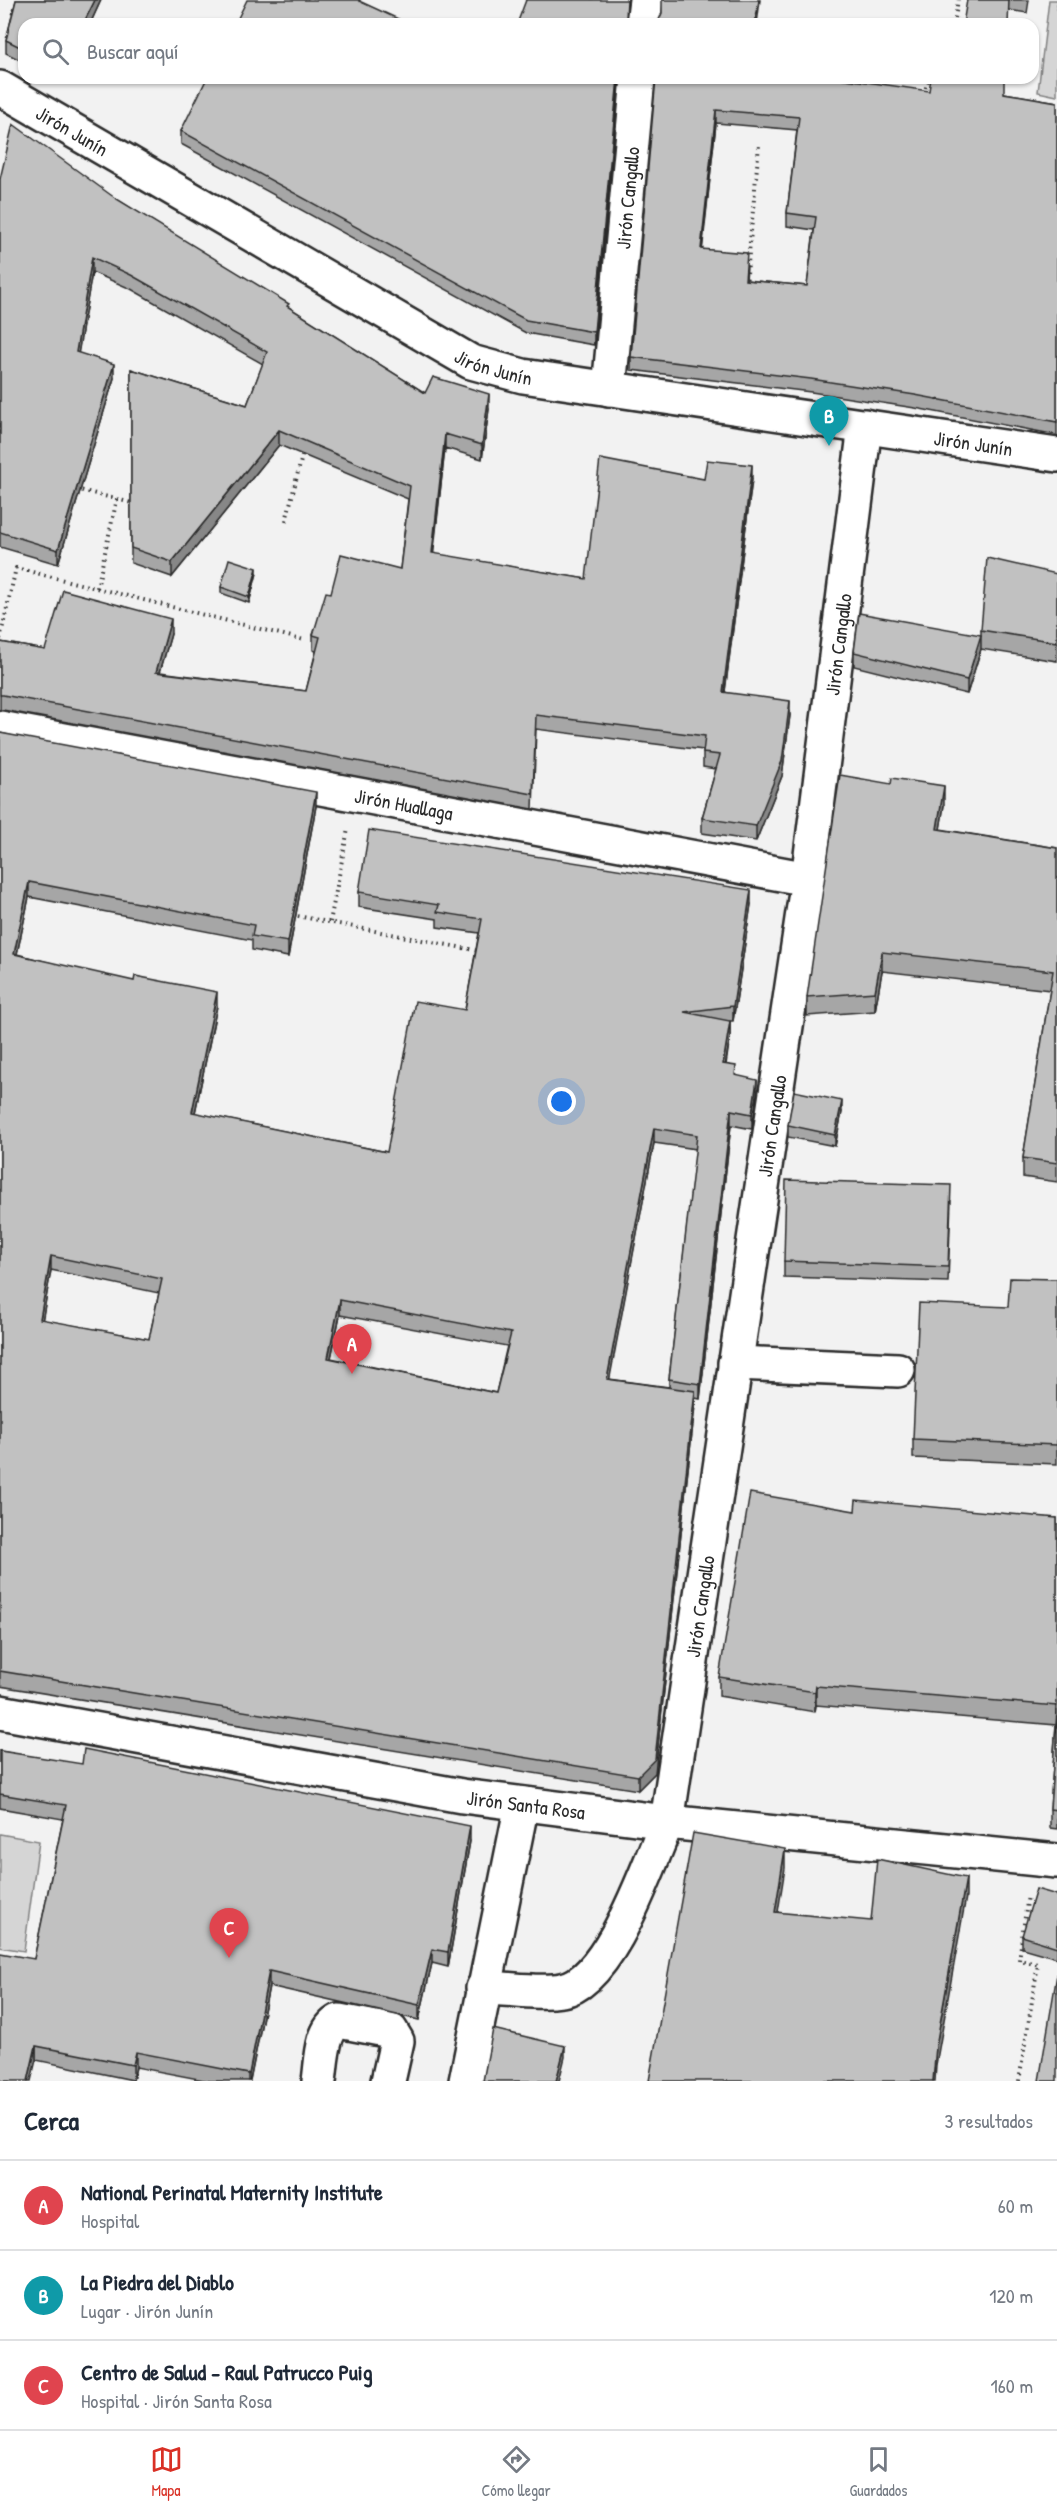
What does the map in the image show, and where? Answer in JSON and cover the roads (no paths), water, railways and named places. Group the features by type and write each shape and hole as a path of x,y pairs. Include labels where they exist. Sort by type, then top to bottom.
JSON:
{"street":[{"path":"644,18 646,0"},
{"name":"Jirón Cangallo","path":"609,389 637,84"},
{"name":"Jirón Junín","path":"0,88 471,362 523,376 1057,455"},
{"name":"Jirón Cangallo","path":"483,1988 564,1990 592,1973 616,1940 667,1822 808,879 865,426"},
{"name":"Jirón Huallaga","path":"0,728 808,879"},
{"path":"735,1363 897,1370"},
{"name":"Jirón Santa Rosa","path":"0,1712 522,1804 667,1822 1045,1860"},
{"path":"466,2081 522,1804"},
{"path":"319,2081 327,2033 332,2025 339,2021 391,2031 395,2035 397,2041 388,2081"}],"place":[{"name":"La Piedra del Diablo","path":"829,446"},
{"name":"National Perinatal Maternity Institute","path":"352,1374"},
{"name":"Centro de Salud - Raul Patrucco Puig","path":"229,1958"}]}
